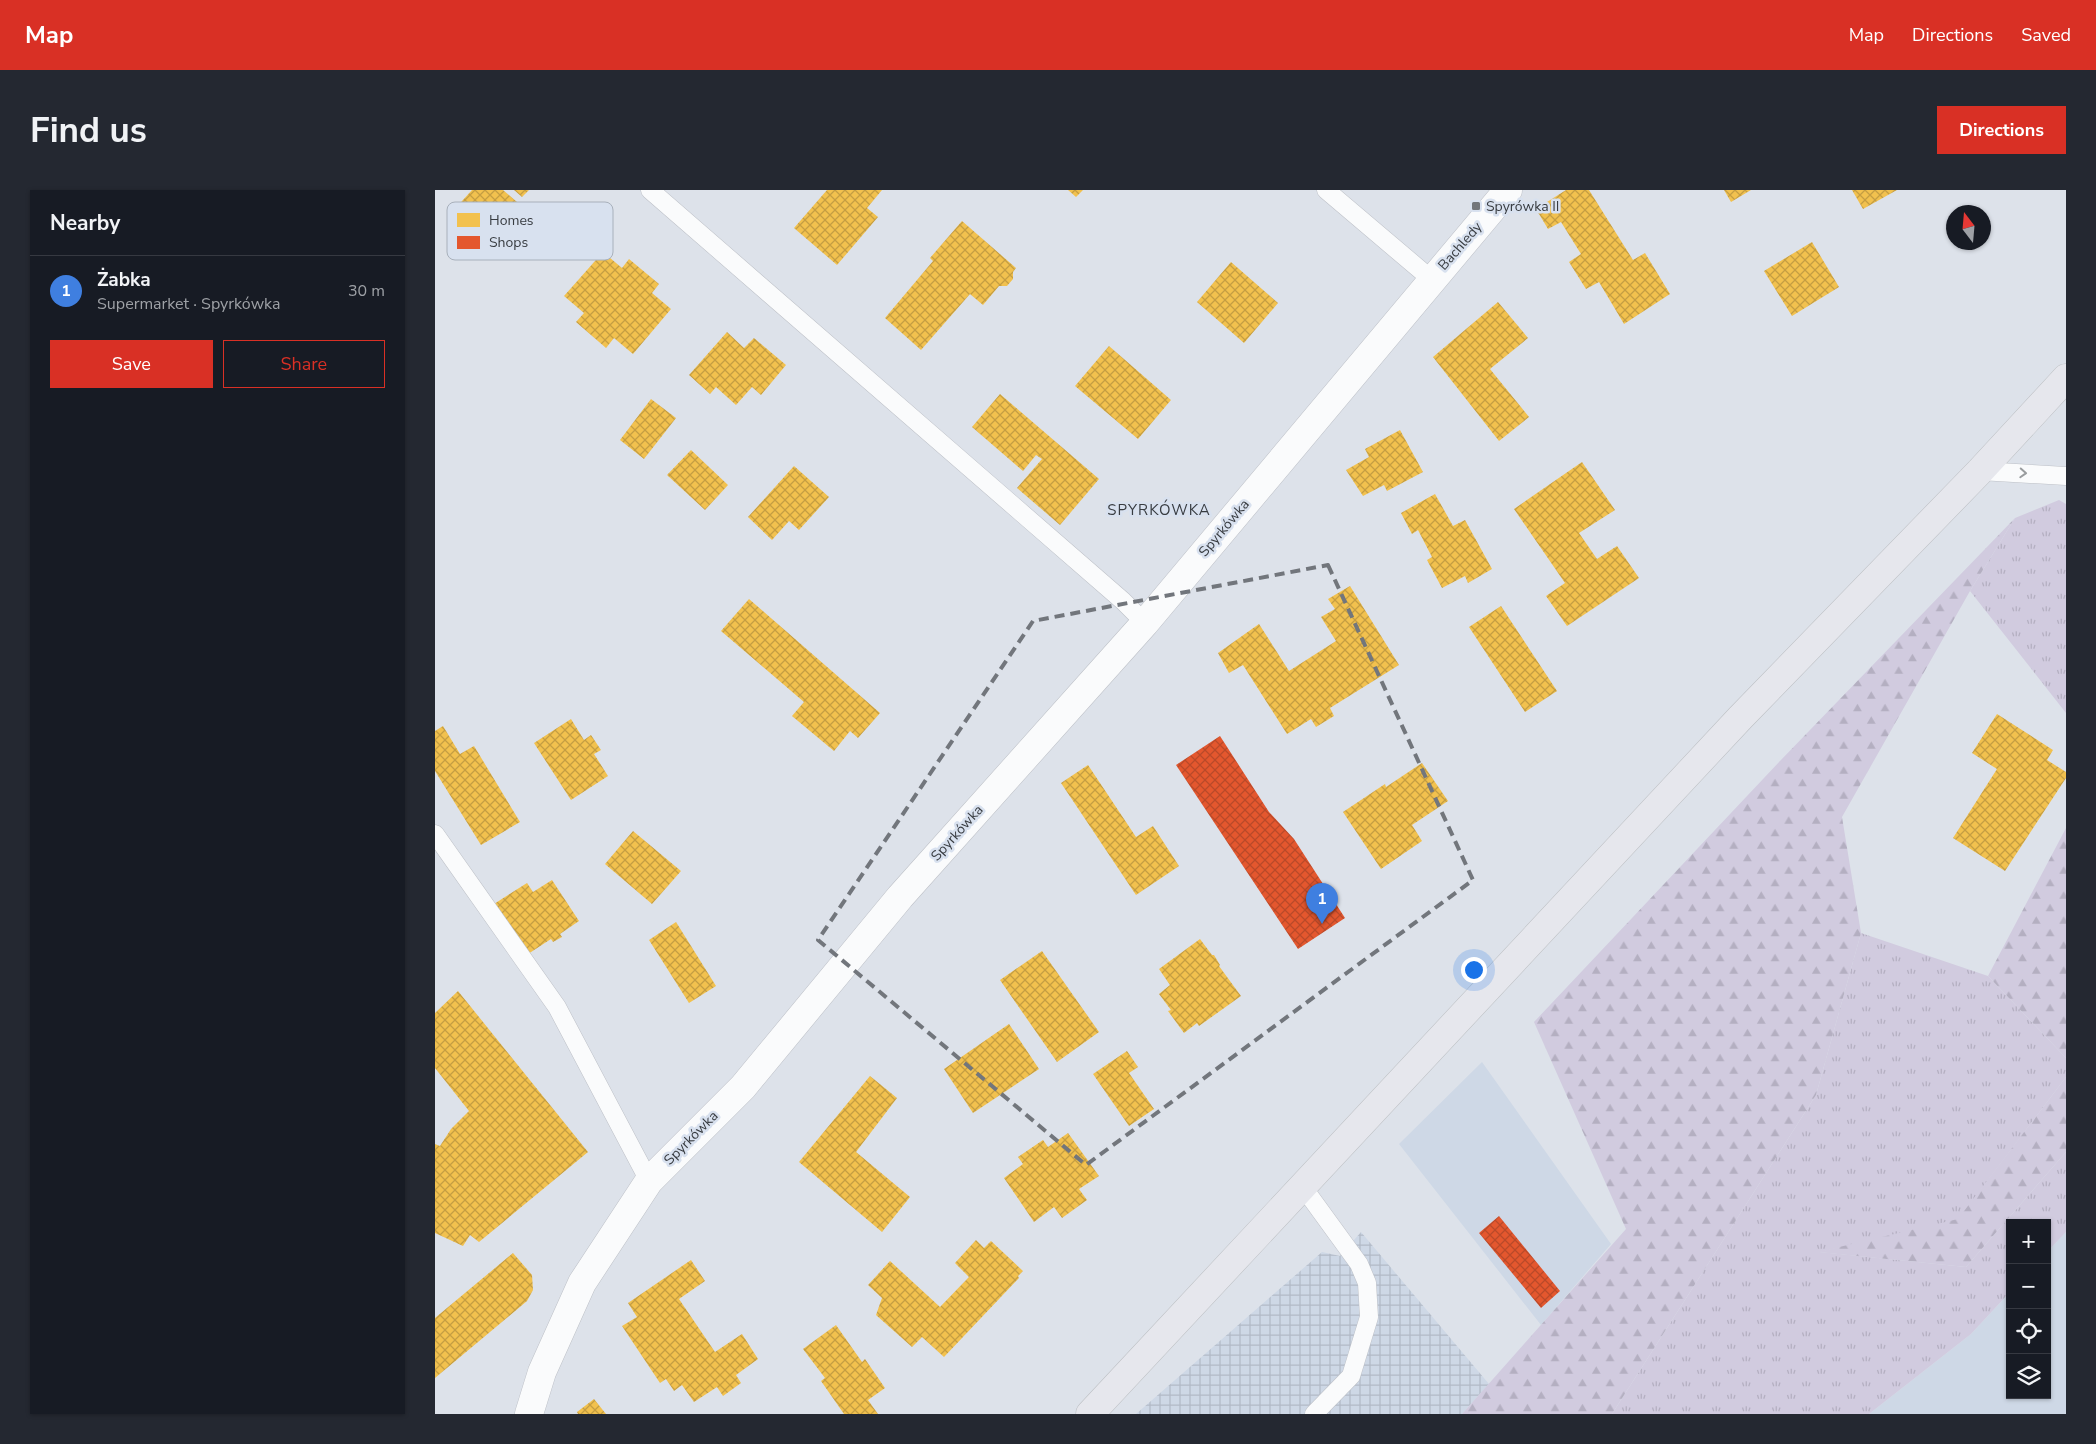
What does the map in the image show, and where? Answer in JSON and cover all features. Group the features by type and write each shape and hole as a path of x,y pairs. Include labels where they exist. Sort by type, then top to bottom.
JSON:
{"main road":[{"path":"1090,1414 1740,718 1980,470 2066,378"}],"street":[{"name":"Bachledy","path":"1431,279 1508,190"},
{"name":"Spyrkówka","path":"529,1414 542,1372 582,1284 649,1180 743,1087 900,897 1145,623 1431,279"}],"lane":[{"path":"650,190 1123,601 1145,623"},
{"path":"1326,190 1431,279"},
{"path":"1980,470 2066,476"},
{"path":"435,834 557,1007 649,1180"},
{"path":"1303,1187 1359,1264 1367,1283 1369,1317 1351,1376 1314,1414"}],"highlighted area":[{"path":"1328,565 1473,880 1086,1165 818,940 1033,621"}],"shaded area":[{"path":"1482,1062 1611,1244 1541,1325 1399,1144"},
{"path":"1361,1232 1489,1384 1462,1414 1136,1414 1322,1252 1340,1256"},
{"path":"2066,1232 2066,1414 1869,1414 1971,1334 2006,1296 2006,1399 2051,1399 2051,1248"}],"green space":[{"path":"2059,500 2066,504 2066,713 1970,591 2015,518"},
{"path":"2015,518 1970,591 1842,817 1861,933 1816,1095 1612,1414 1462,1414 1626,1229 1534,1022 1780,761"},
{"path":"2066,828 2066,1058 1988,976"},
{"path":"1861,933 1988,976 2066,1058 2066,1077 1958,1220 1820,1252 1966,1267 2006,1221 2006,1296 1971,1334 1869,1414 1612,1414 1816,1095"},
{"path":"2066,1077 2066,1152 1966,1267 1818,1252 1958,1219"},
{"path":"2066,1152 2066,1232 2051,1248 2051,1219 2008,1219"}],"building: Homes":[{"path":"472,190 503,190 517,202 461,202"},
{"path":"514,190 529,190 522,197"},
{"path":"827,190 882,190 867,208 878,217 837,265 794,228"},
{"path":"1068,190 1083,190 1076,197"},
{"path":"1566,190 1589,190 1633,260 1645,253 1670,294 1624,324 1599,282 1586,289 1569,262 1581,254 1561,222 1548,229 1536,209"},
{"path":"1724,190 1751,190 1731,202"},
{"path":"1852,190 1897,190 1863,209"},
{"path":"962,221 1016,268 1013,272 1013,279 1007,286 999,286 983,305 970,294 921,350 885,318 933,261 930,258"},
{"path":"1812,242 1839,287 1792,316 1764,271"},
{"path":"629,259 659,284 652,293 671,309 633,354 614,338 606,348 576,322 584,313 564,296 596,260 612,260 622,268"},
{"path":"1231,262 1278,303 1244,343 1197,302"},
{"path":"1498,302 1528,338 1490,369 1529,417 1499,441 1433,357"},
{"path":"727,332 744,348 754,338 786,365 761,395 752,387 736,405 716,387 710,394 689,375"},
{"path":"1109,346 1171,400 1138,439 1075,386"},
{"path":"1000,394 1099,479 1060,525 1017,488 1042,459 1036,455 1023,471 972,427"},
{"path":"651,399 676,418 644,459 620,440"},
{"path":"1400,430 1423,472 1387,491 1384,485 1363,496 1346,470 1369,457 1365,449"},
{"path":"691,450 728,485 705,510 667,475"},
{"path":"1582,462 1615,510 1579,533 1597,559 1617,546 1639,578 1567,626 1546,596 1565,583 1514,509"},
{"path":"794,466 829,497 799,530 789,521 772,540 748,517"},
{"path":"1435,494 1453,526 1465,520 1492,569 1468,583 1465,576 1442,588 1427,560 1432,557 1418,530 1412,534 1401,513"},
{"path":"1350,586 1399,665 1330,708 1334,716 1316,727 1311,719 1287,734 1243,665 1229,673 1218,653 1259,624 1289,671 1336,641 1321,617 1335,609 1328,599"},
{"path":"749,599 880,713 858,738 850,731 834,751 792,716 804,702 721,631"},
{"path":"1501,606 1557,691 1525,712 1469,627"},
{"path":"1997,714 2053,750 2047,760 2066,772 2066,778 2005,871 1953,838 1997,769 1972,753"},
{"path":"571,719 584,740 591,735 601,750 594,754 608,776 571,800 534,743"},
{"path":"443,726 460,754 474,746 520,822 481,845 435,771 435,731"},
{"path":"1422,763 1448,801 1412,825 1422,841 1381,869 1343,812 1385,784 1386,787"},
{"path":"1088,765 1136,837 1153,826 1179,866 1136,895 1061,783"},
{"path":"633,831 681,871 652,904 605,864"},
{"path":"552,880 579,921 560,934 562,937 553,942 551,939 528,954 494,904 527,883 533,892"},
{"path":"676,922 716,986 689,1003 649,940"},
{"path":"1200,939 1212,955 1214,955 1219,966 1241,996 1199,1026 1197,1023 1184,1033 1168,1011 1171,1010 1159,994 1170,985 1159,969"},
{"path":"1042,951 1099,1032 1057,1062 1000,980"},
{"path":"458,991 588,1152 479,1242 470,1235 463,1246 435,1233 435,1144 440,1146 451,1129 469,1111 435,1068 435,1013"},
{"path":"1009,1024 1039,1069 973,1113 944,1069"},
{"path":"1127,1051 1138,1067 1129,1073 1154,1109 1129,1126 1093,1074"},
{"path":"870,1076 897,1098 856,1152 910,1197 882,1232 799,1162"},
{"path":"1068,1133 1099,1176 1079,1189 1087,1200 1062,1218 1054,1207 1034,1222 1004,1178 1023,1164 1018,1157 1043,1140 1048,1147"},
{"path":"976,1240 984,1248 991,1241 1023,1271 1018,1276 1019,1278 944,1357 922,1337 912,1347 876,1315 882,1298 868,1285 890,1261 940,1307 969,1277 955,1263"},
{"path":"513,1253 532,1275 533,1290 527,1301 435,1378 435,1318"},
{"path":"691,1260 705,1281 679,1299 715,1352 742,1334 758,1359 736,1375 741,1383 723,1396 717,1387 694,1402 682,1385 674,1391 666,1379 660,1383 622,1326 637,1317 628,1303"},
{"path":"836,1325 862,1362 865,1359 885,1388 868,1400 878,1414 844,1414 821,1381 825,1378 803,1349"},
{"path":"594,1399 606,1414 578,1414 577,1412"}],"building: Shops":[{"path":"1220,736 1269,812 1294,839 1345,918 1298,949 1176,765"},
{"path":"1499,1216 1560,1291 1541,1308 1479,1233"}],"place":[{"name":"Spyrówka II","path":"1476,206"},
{"name":"Żabka","path":"1322,924"}],"district":[{"name":"SPYRKÓWKA","path":"1159,510"}]}
